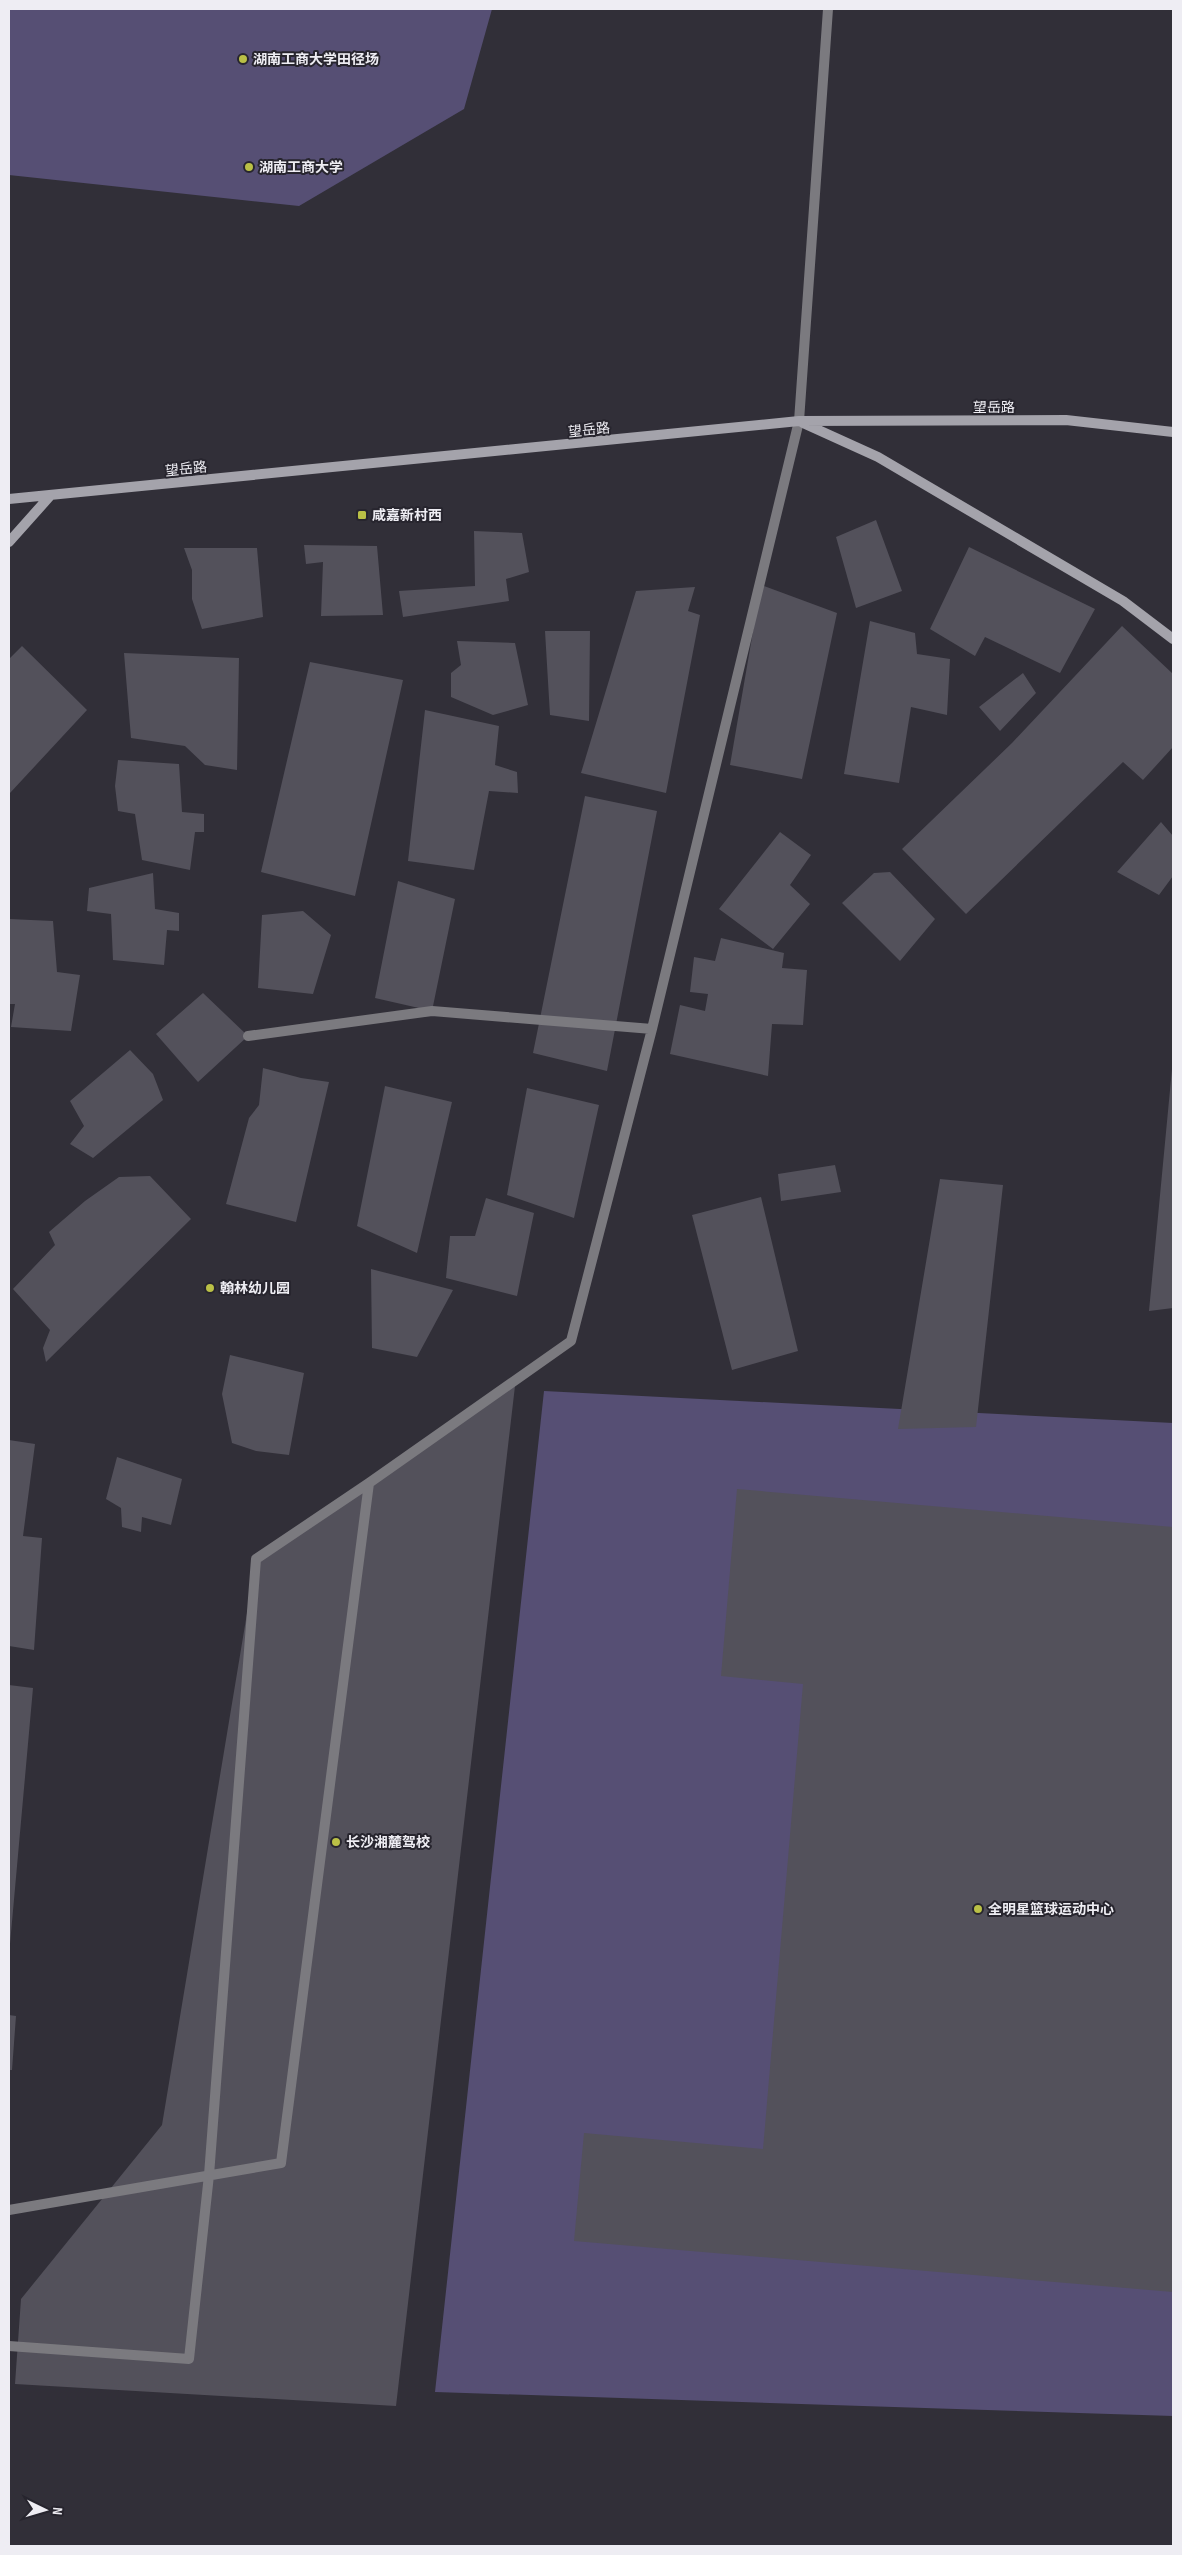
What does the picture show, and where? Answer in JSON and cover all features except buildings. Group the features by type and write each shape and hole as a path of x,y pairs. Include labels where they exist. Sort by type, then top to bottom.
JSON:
{"street":[{"path":"9,2346 189,2359 208,2175 256,1559 571,1341 652,1029 799,421 828,9"},
{"name":"望岳路","path":"9,499 799,421 1066,420 1173,432"},
{"path":"799,421 878,457 1123,601 1173,639"},
{"path":"9,542 50,496"},
{"path":"248,1036 432,1011 652,1029"},
{"path":"9,2210 281,2163 368,1483"}],"shaded area":[{"name":"湖南工商大学田径场","path":"9,9 492,9 464,109 299,206 9,175"},
{"path":"544,1391 1173,1423 1173,2416 435,2392"}],"place":[{"name":"湖南工商大学田径场","path":"243,59"},
{"name":"湖南工商大学","path":"249,167"},
{"name":"咸嘉新村西","path":"362,515"},
{"name":"翰林幼儿园","path":"210,1288"},
{"name":"长沙湘麓驾校","path":"336,1842"},
{"name":"全明星篮球运动中心","path":"978,1909"}]}
